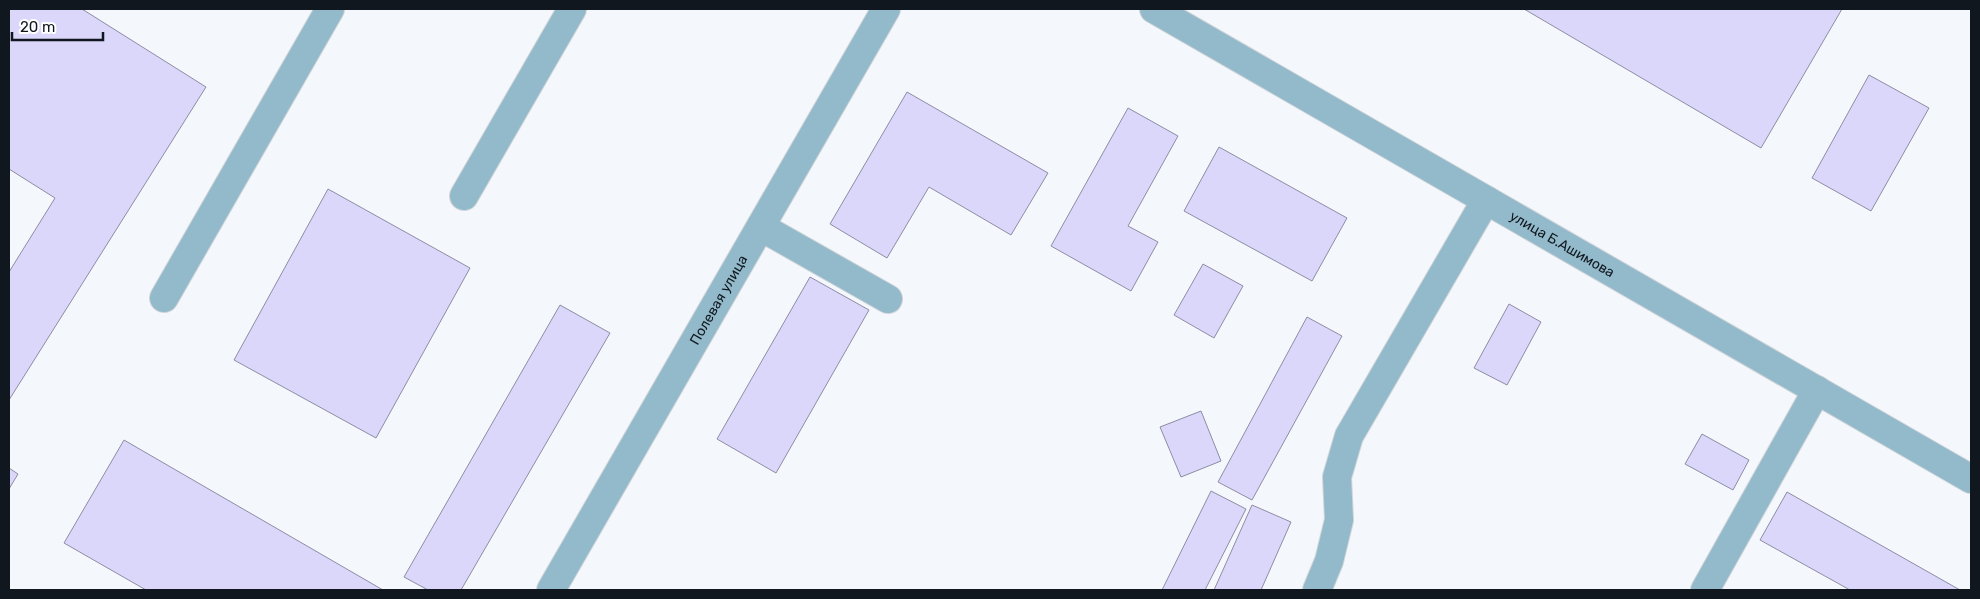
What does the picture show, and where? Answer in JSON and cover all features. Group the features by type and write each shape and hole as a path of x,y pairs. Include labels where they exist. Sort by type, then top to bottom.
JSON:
{"street":[{"path":"164,298 330,9"},
{"path":"464,196 572,9"},
{"name":"Полевая улица","path":"552,590 886,9"},
{"name":"улица Б.Ашимова","path":"1154,9 1971,479"},
{"path":"1317,590 1329,562 1339,520 1337,477 1349,436 1486,200"},
{"path":"761,227 888,299"},
{"path":"1705,590 1817,390"}],"building":[{"path":"9,9 82,9 206,87 9,400 9,272 55,198 9,169"},
{"path":"1524,9 1842,9 1761,148"},
{"path":"1869,75 1929,108 1871,211 1812,178"},
{"path":"907,92 1048,173 1011,235 929,187 887,258 830,224"},
{"path":"1128,108 1178,136 1128,226 1158,242 1131,291 1051,246"},
{"path":"1219,147 1347,218 1312,281 1184,211"},
{"path":"328,189 470,268 376,438 234,360"},
{"path":"1203,264 1243,286 1214,338 1174,315"},
{"path":"810,277 869,310 776,473 717,439"},
{"path":"1509,304 1541,322 1507,385 1474,368"},
{"path":"560,305 610,333 461,590 428,590 404,577"},
{"path":"1307,317 1342,336 1252,500 1218,482"},
{"path":"1201,411 1221,461 1181,477 1160,427"},
{"path":"1702,434 1749,460 1733,490 1685,464"},
{"path":"124,440 383,590 146,590 64,543"},
{"path":"9,468 18,474 9,489"},
{"path":"1211,491 1246,509 1205,590 1162,590"},
{"path":"1787,492 1960,590 1850,590 1760,540"},
{"path":"1252,505 1291,522 1261,590 1214,590"}]}
